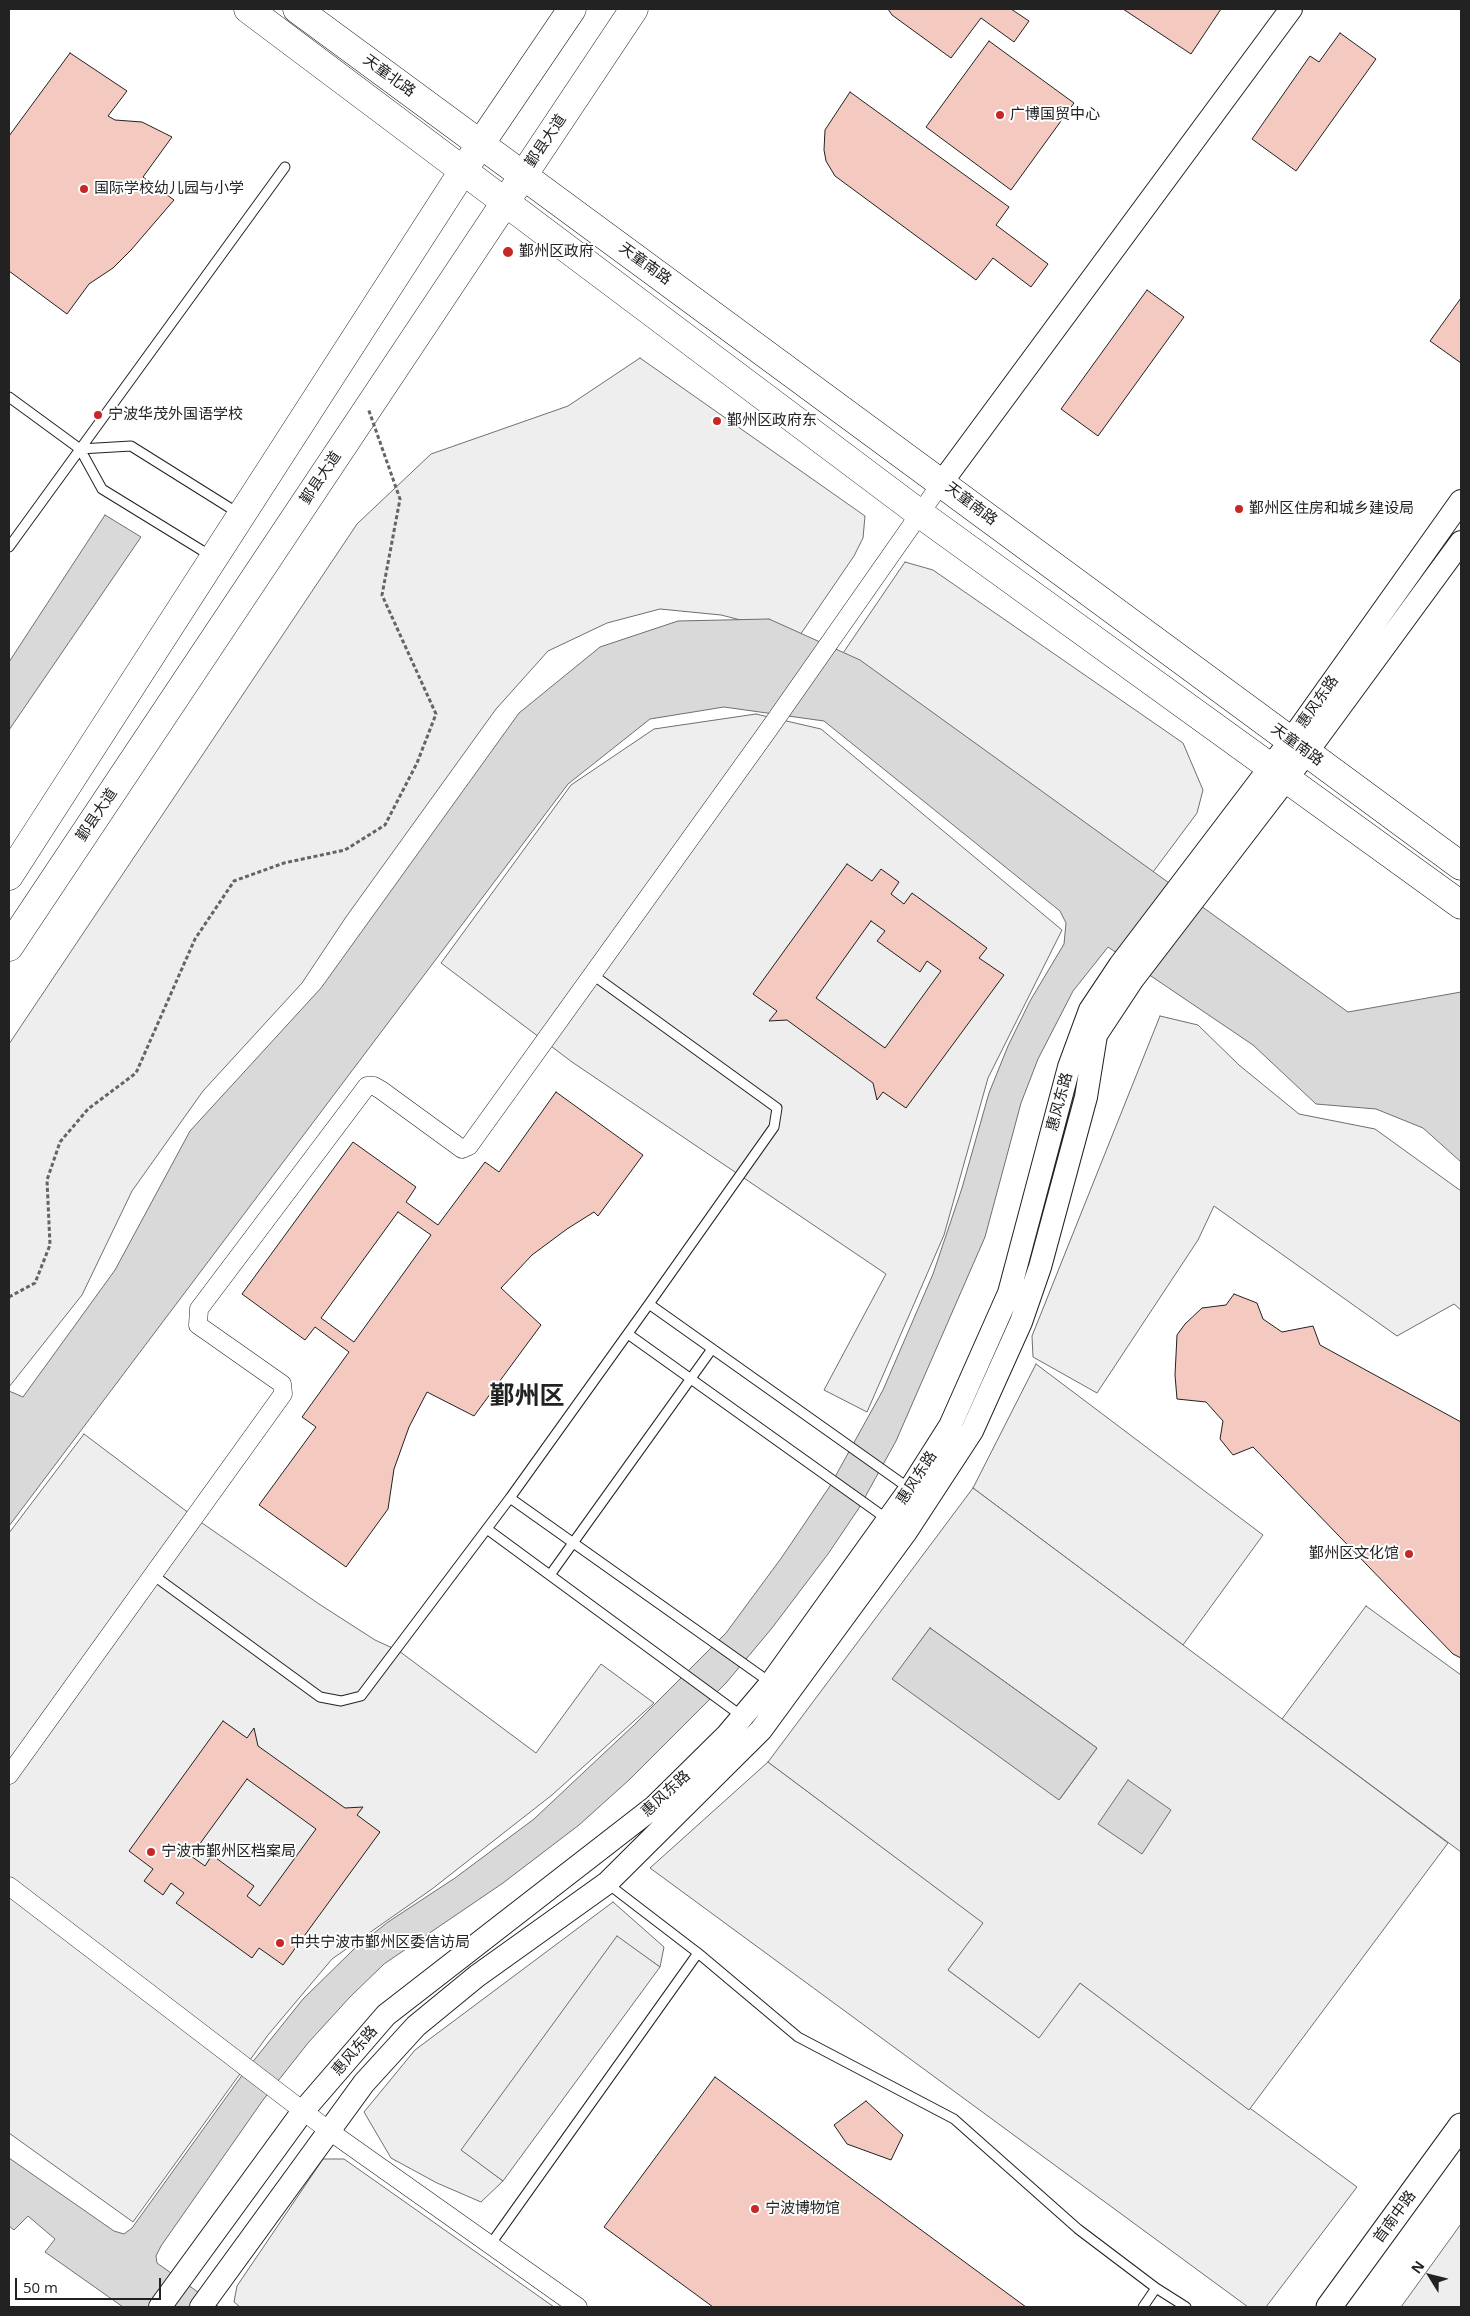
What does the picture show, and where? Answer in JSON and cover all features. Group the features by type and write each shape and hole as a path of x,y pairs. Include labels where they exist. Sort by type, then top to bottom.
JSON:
{"main road":[{"path":"248,9 919,513 1461,905"},
{"name":"天童北路","path":"297,9 481,143"},
{"path":"9,876 481,143 572,9"},
{"name":"鄞县大道","path":"9,947 634,9"},
{"name":"天童南路","path":"481,143 1461,866"},
{"name":"首南中路","path":"1329,2307 1461,2126"}],"street":[{"path":"9,1775 283,1394 282,1384 198,1324 199,1309 366,1086 374,1086 381,1090 462,1149 469,1146 769,729 919,513 1292,9"},
{"name":"惠风东路","path":"1299,746 1461,501"},
{"name":"惠风东路","path":"201,2307 364,2083 416,2026 477,1976 608,1883 752,1724 897,1526 919,1495 1010,1293 1069,1067 1090,1010 1127,972 1299,746 1461,542"},
{"name":"惠风东路","path":"160,2307 303,2111 386,2015 654,1807 752,1724"},
{"path":"9,1886 328,2130 578,2307"}],"lane":[{"path":"9,547 285,167"},
{"path":"9,397 80,449 103,490 214,558"},
{"path":"80,449 132,447 242,515"},
{"path":"153,1575 320,1697 341,1701 361,1696 510,1498 774,1127 777,1108 593,975"},
{"path":"649,1304 919,1495"},
{"path":"628,1334 897,1526"},
{"path":"550,1575 712,1349"},
{"path":"510,1498 779,1689"},
{"path":"487,1529 752,1724"},
{"path":"608,1883 698,1954 798,2037 954,2119 1078,2229 1156,2288 1186,2307"},
{"path":"490,2245 698,1954"},
{"path":"1143,2307 1156,2288"}],"path":[{"path":"9,1297 35,1282 50,1244 48,1180 60,1142 88,1109 136,1073 195,939 234,881 284,863 345,850 385,824 418,763 436,714 382,595 400,499 368,408"}],"shaded area":[{"path":"640,358 865,516 863,538 854,556 800,635 721,615 660,609 607,623 548,651 496,709 346,917 302,983 203,1091 132,1191 82,1295 9,1387 9,1044 357,524 431,454 568,406"},
{"path":"105,515 141,537 9,730 9,662"},
{"path":"905,562 933,570 1183,743 1203,790 1197,813 1153,872 839,659"},
{"path":"769,619 860,660 1348,1012 1461,992 1461,1162 1423,1128 1376,1109 1316,1104 1253,1045 1108,947 1073,991 1038,1059 1021,1103 985,1237 896,1441 859,1508 828,1554 772,1628 726,1683 629,1780 579,1825 503,1883 384,1964 350,1997 308,2043 263,2100 161,2246 156,2256 157,2263 219,2307 123,2307 45,2252 55,2239 28,2216 14,2230 9,2226 9,2158 114,2231 124,2234 132,2228 243,2074 303,1999 354,1949 388,1922 455,1878 534,1819 634,1725 726,1633 782,1557 830,1486 883,1390 933,1274 962,1188 989,1093 1008,1046 1030,1001 1064,944 1066,923 1060,911 824,721 724,707 650,719 568,784 9,1526 9,1391 23,1397 115,1270 190,1131 321,988 519,713 600,647 678,621"},
{"path":"756,714 821,729 1062,930 988,1078 944,1235 867,1412 824,1390 886,1274 572,1062 441,963 571,785 654,729"},
{"path":"1160,1016 1198,1025 1239,1065 1299,1114 1375,1129 1461,1191 1461,1310 1454,1304 1397,1336 1214,1206 1198,1240 1097,1393 1033,1357 1032,1336"},
{"path":"1036,1364 1263,1535 1183,1645 973,1488"},
{"path":"84,1434 202,1523 319,1604 375,1640 399,1651 536,1753 601,1664 654,1703 552,1795 432,1889 332,1959 268,2035 133,2222 9,2133 9,1533"},
{"path":"973,1488 1448,1843 1249,2110 1080,1983 1039,2038 948,1970 983,1923 768,1762","holes":["930,1628 1097,1748 1060,1799 893,1679"]},
{"path":"1366,1606 1461,1675 1461,1852 1282,1719"},
{"path":"930,1628 1097,1748 1059,1800 892,1679"},
{"path":"768,1762 984,1923 948,1970 1038,2037 1080,1983 1357,2187 1266,2307 1248,2307 650,1868"},
{"path":"1128,1780 1171,1810 1142,1854 1098,1824"},
{"path":"613,1902 664,1947 660,1967 617,1937 462,2150 503,2181 481,2202 437,2183 391,2158 364,2112 415,2050"},
{"path":"617,1936 660,1967 503,2181 461,2150"},
{"path":"323,2159 344,2159 554,2307 240,2307 234,2302 237,2286"},
{"path":"1461,2224 1461,2307 1401,2307"}],"building":[{"path":"888,9 1011,9 1029,21 1014,42 981,18 951,58 892,15"},
{"path":"1123,9 1221,9 1191,54"},
{"path":"1340,33 1376,59 1296,171 1252,139 1310,56 1319,62"},
{"name":"广博国贸中心","path":"989,41 1074,103 1011,190 926,127"},
{"name":"国际学校幼儿园与小学","path":"70,53 127,91 108,116 115,120 142,122 172,137 143,177 174,200 113,268 89,284 67,314 9,271 9,136"},
{"path":"850,92 1009,207 996,225 1048,264 1031,287 993,258 976,280 835,176 826,161 824,150 825,130"},
{"path":"1147,290 1184,317 1098,436 1061,409"},
{"path":"1461,298 1461,363 1430,341"},
{"path":"847,864 872,881 881,869 899,882 891,894 904,904 912,893 987,948 979,958 1004,975 906,1108 883,1092 877,1100 873,1083 787,1020 769,1021 777,1011 753,994","holes":["871,921 885,931 877,941 920,972 927,961 941,971 885,1048 816,998"]},
{"path":"556,1092 643,1155 598,1216 594,1212 567,1229 532,1255 501,1288 541,1325 474,1416 427,1392 409,1427 394,1469 388,1509 346,1567 259,1505 316,1427 302,1417 349,1352 315,1327 305,1340 242,1294 353,1142 416,1187 406,1202 438,1225 485,1162 499,1172","holes":["398,1212 431,1235 354,1342 321,1318"]},
{"name":"鄞州区文化馆","path":"1234,1294 1257,1303 1263,1319 1282,1332 1313,1326 1320,1345 1461,1422 1461,1658 1453,1654 1253,1447 1233,1455 1220,1439 1223,1421 1206,1402 1177,1399 1175,1375 1177,1335 1185,1324 1202,1308 1226,1305"},
{"path":"223,1721 247,1738 254,1728 258,1746 345,1808 363,1807 357,1815 380,1832 283,1965 259,1948 252,1958 176,1903 184,1893 171,1883 163,1895 144,1881 153,1869 129,1851","holes":["247,1779 316,1829 260,1906 247,1896 254,1886 212,1855 205,1866 191,1856"]},
{"name":"宁波博物馆","path":"715,2077 1026,2307 713,2307 604,2227"},
{"path":"866,2101 903,2135 891,2160 847,2144 834,2125"}],"place":[{"name":"广博国贸中心","path":"1000,115"},
{"name":"国际学校幼儿园与小学","path":"84,189"},
{"name":"鄞州区政府","path":"508,252"},
{"name":"宁波华茂外国语学校","path":"98,415"},
{"name":"鄞州区政府东","path":"717,421"},
{"name":"鄞州区住房和城乡建设局","path":"1239,509"},
{"name":"鄞州区文化馆","path":"1409,1554"},
{"name":"宁波市鄞州区档案局","path":"151,1852"},
{"name":"中共宁波市鄞州区委信访局","path":"280,1943"},
{"name":"宁波博物馆","path":"755,2209"}],"district":[{"name":"鄞州区","path":"527,1397"}]}
